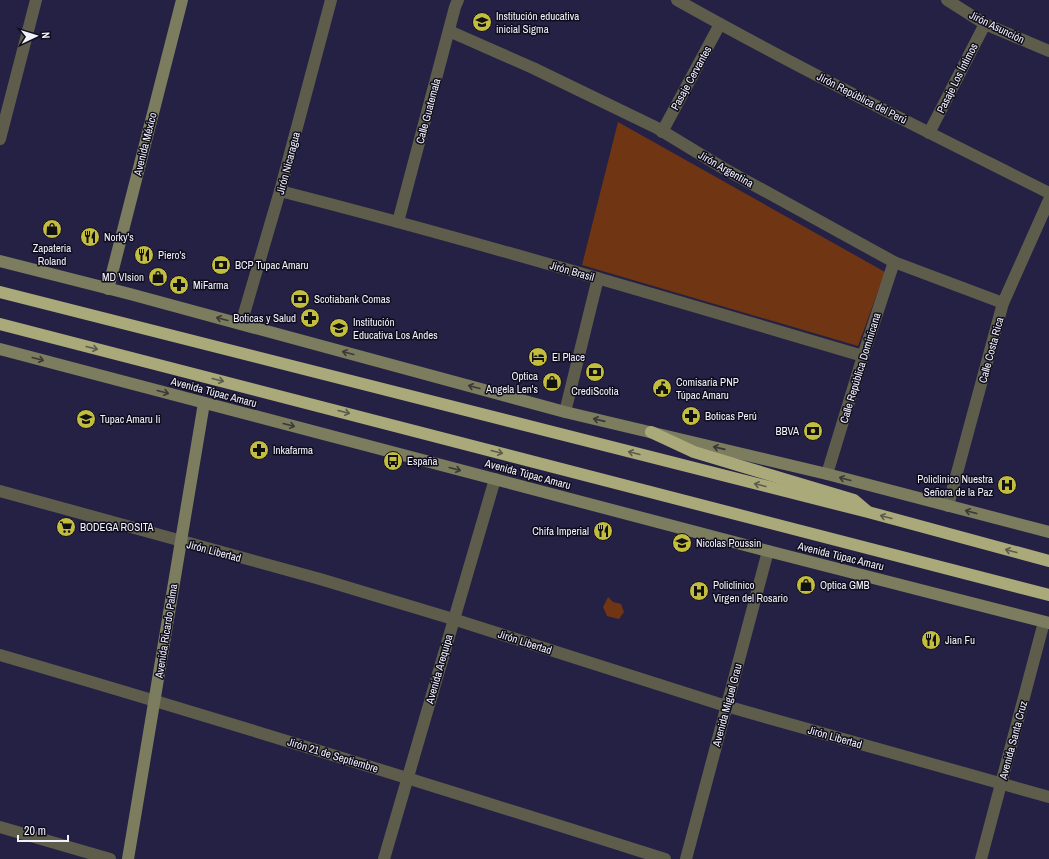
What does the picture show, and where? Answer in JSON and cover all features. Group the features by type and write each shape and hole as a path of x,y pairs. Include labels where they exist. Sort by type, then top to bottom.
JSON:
{"highway":[{"path":"0,292 868,512 1049,561"},
{"name":"Avenida Túpac Amaru","path":"0,324 1049,595"},
{"path":"651,432 694,452 854,500 868,512"}],"main road":[{"name":"Avenida México","path":"108,288 182,0"},
{"path":"0,261 108,288 565,412 827,474 1049,532"},
{"name":"Avenida Túpac Amaru","path":"0,349 768,551 1046,622"},
{"name":"Avenida Ricardo Palma","path":"128,859 204,403"}],"street":[{"path":"0,139 2,125 36,0"},
{"name":"Jirón Nicaragua","path":"240,324 280,191 331,0"},
{"name":"Calle Guatemala","path":"398,222 458,0"},
{"name":"Jirón República del Perú","path":"676,0 929,133 1049,193"},
{"name":"Jirón Asunción","path":"947,0 985,24 1049,51"},
{"name":"Pasaje Cervantes","path":"662,132 720,24"},
{"name":"Pasaje Los Íntimos","path":"929,133 985,24"},
{"name":"Jirón Argentina","path":"449,31 533,68 662,132 723,168 894,262 1004,303"},
{"name":"Jirón Brasil","path":"280,191 398,222 598,278 863,356"},
{"name":"Calle Costa Rica","path":"948,506 1004,303 1049,200"},
{"name":"Calle República Dominicana","path":"827,474 863,356 894,262"},
{"path":"565,412 598,278"},
{"name":"Avenida Arequipa","path":"384,859 495,479"},
{"name":"Jirón Libertad","path":"0,491 320,579 453,619 726,706 1049,797"},
{"name":"Avenida Miguel Grau","path":"686,859 768,551"},
{"name":"Avenida Santa Cruz","path":"981,859 1046,622"},
{"name":"Jirón 21 de Septiembre","path":"0,655 407,777 665,859"},
{"path":"0,827 110,859"}],"shaded area":[{"path":"618,122 885,272 858,346 582,265"},
{"path":"608,597 613,602 621,604 624,612 619,619 607,616 603,607"}],"place":[{"name":"Institución educativa inicial Sigma","path":"482,22"},
{"name":"Zapateria Roland","path":"52,229"},
{"name":"Norky's","path":"90,237"},
{"name":"Piero's","path":"144,255"},
{"name":"BCP Tupac Amaru","path":"221,265"},
{"name":"MD VIsion","path":"158,277"},
{"name":"MiFarma","path":"179,285"},
{"name":"Scotiabank Comas","path":"300,299"},
{"name":"Boticas y Salud","path":"310,318"},
{"name":"Institución Educativa Los Andes","path":"339,328"},
{"name":"El Place","path":"538,357"},
{"name":"CrediScotia","path":"595,372"},
{"name":"Optica Angela Len's","path":"552,382"},
{"name":"Comisaría PNP Túpac Amaru","path":"662,388"},
{"name":"Boticas Perú","path":"691,416"},
{"name":"Tupac Amaru Ii","path":"86,419"},
{"name":"BBVA","path":"813,431"},
{"name":"Inkafarma","path":"259,450"},
{"name":"España","path":"393,461"},
{"name":"Policlinico Nuestra Señora de la Paz","path":"1007,485"},
{"name":"BODEGA ROSITA","path":"66,527"},
{"name":"Chifa Imperial","path":"603,531"},
{"name":"Nicolas Poussin","path":"682,543"},
{"name":"Optica GMB","path":"806,585"},
{"name":"Policlinico Virgen del Rosario","path":"699,591"},
{"name":"Jian Fu","path":"931,640"}]}
